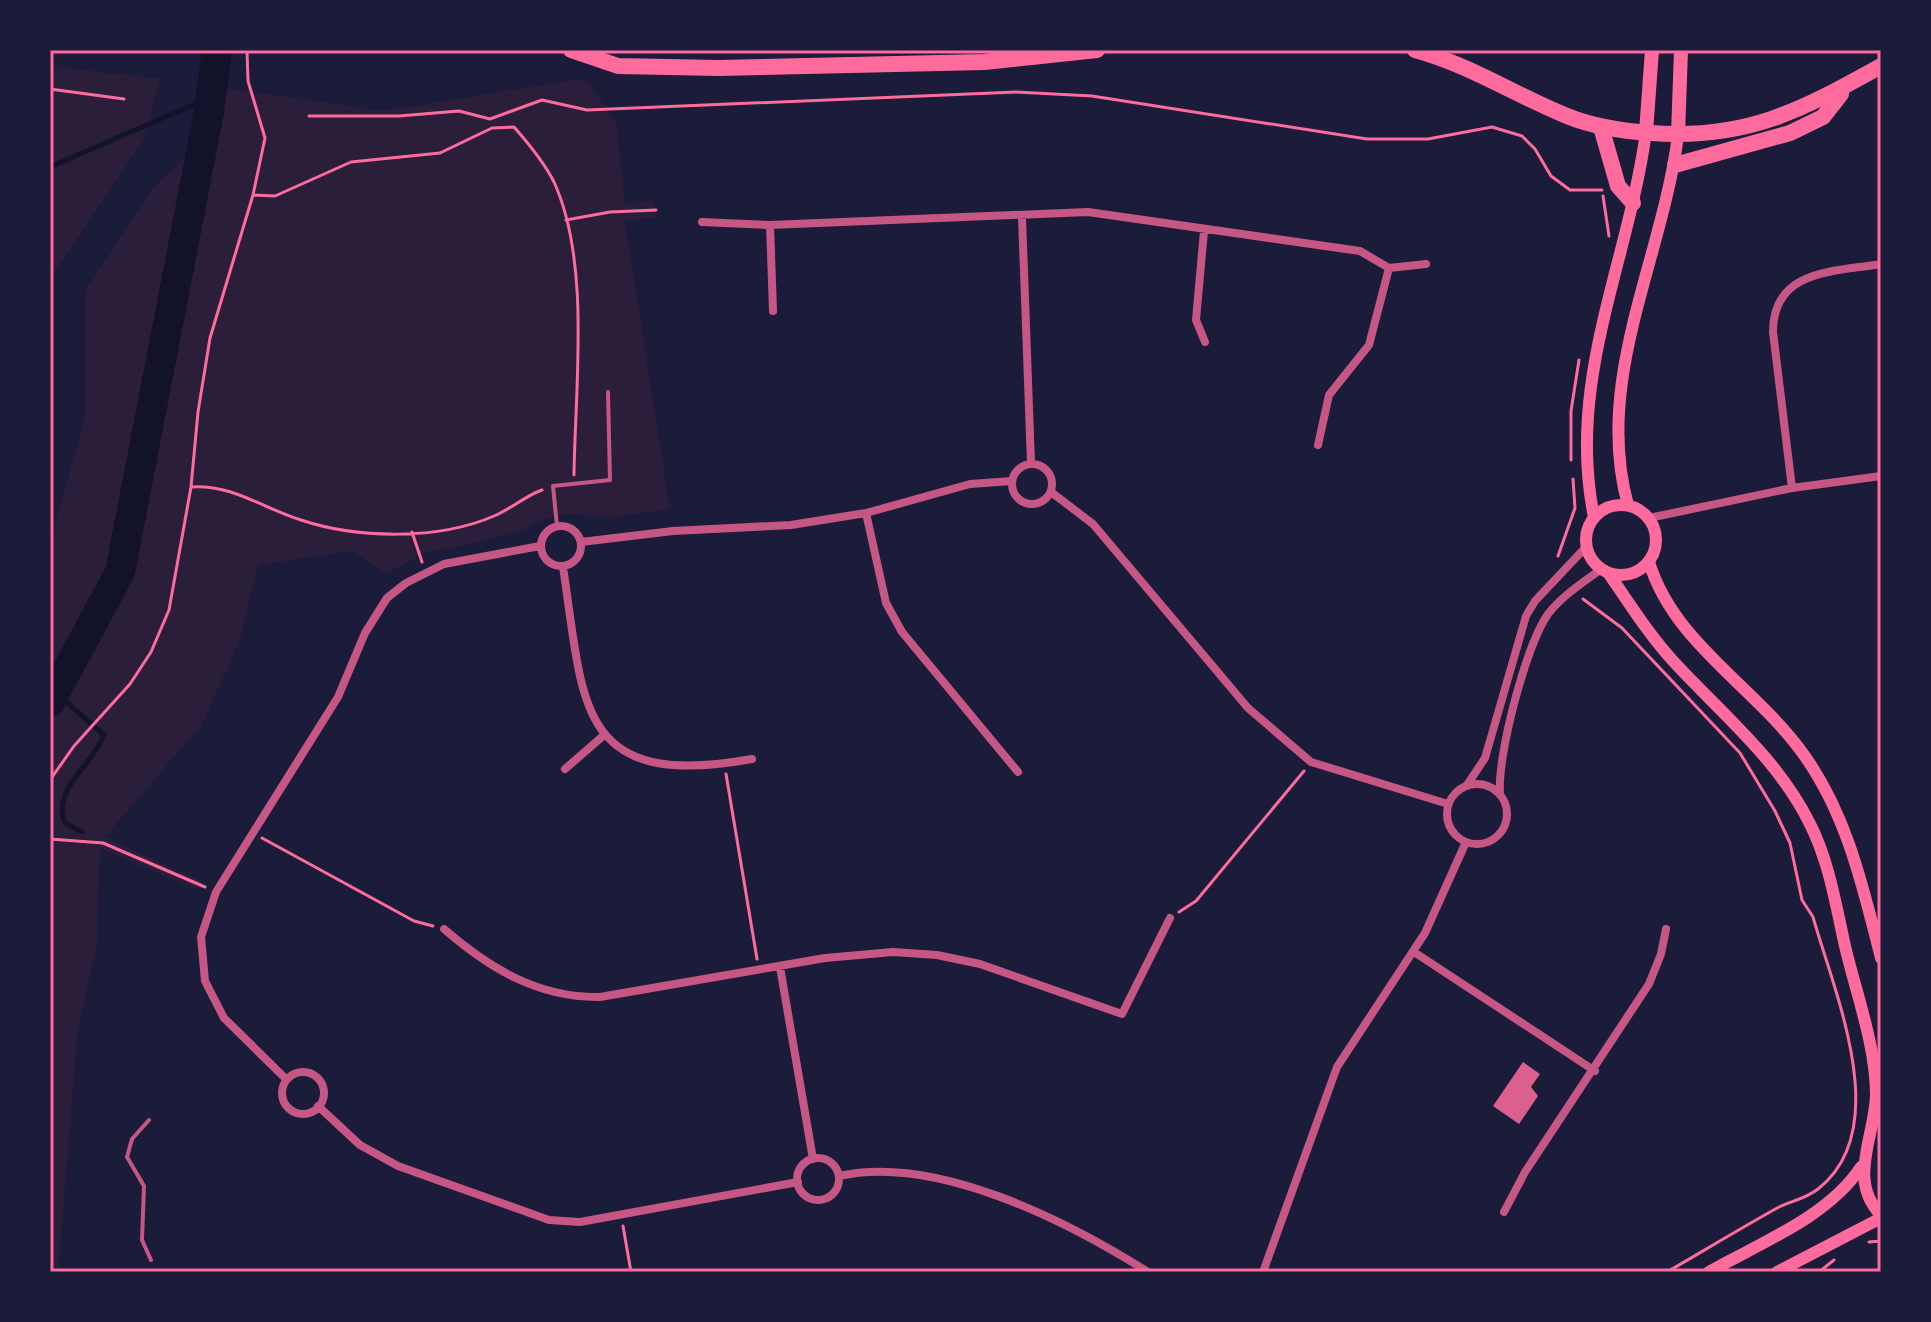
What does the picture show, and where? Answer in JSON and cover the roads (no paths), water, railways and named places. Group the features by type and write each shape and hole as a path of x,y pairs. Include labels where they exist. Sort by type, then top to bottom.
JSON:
{"highway":[{"path":"571,50 618,66 734,68 984,62 1097,50"},
{"path":"1415,50 1470,69 1557,112 1601,127 1678,135 1725,132 1776,120 1848,86 1881,66"},
{"path":"1675,165 1790,133 1823,117 1848,86"},
{"path":"1601,127 1610,188 1633,203"}],"main road":[{"path":"1594,517 1584,443 1588,392 1633,203 1646,132 1652,50"},
{"path":"1628,505 1620,477 1619,393 1675,165 1681,50"},
{"path":"1605,572 1633,574 1649,562 1656,542 1649,518 1628,505 1609,507 1594,517 1585,535 1586,547 1605,572 1673,661 1757,745 1795,795 1824,859 1871,1058 1876,1094 1876,1139 1849,1186 1829,1203 1709,1272"},
{"path":"1649,562 1669,608 1802,752 1823,783 1855,859 1881,958"},
{"path":"1777,1272 1881,1216 1866,1193 1863,1164"}],"street":[{"path":"702,222 770,225 1088,212 1360,251 1389,268 1426,264"},
{"path":"1022,217 1031,463"},
{"path":"770,225 773,311"},
{"path":"1204,231 1196,320 1205,342"},
{"path":"1792,488 1773,332 1775,308 1787,290 1805,278 1881,264"},
{"path":"1318,445 1329,395 1369,345 1389,268"},
{"path":"1031,463 1039,464 1051,476 1051,492 1043,501 1030,504 1014,494 1012,481 1018,469 1031,463"},
{"path":"1649,518 1792,488 1881,476"},
{"path":"581,542 673,531 791,525 866,513 970,484 1012,481"},
{"path":"1051,492 1093,524 1248,708 1311,762 1448,804"},
{"path":"866,513 886,603 902,632 1018,772"},
{"path":"557,526 575,531 581,542 579,556 563,567 547,561 540,546 545,533 557,526"},
{"path":"286,1079 224,1018 205,981 201,937 216,892 338,697 374,616 387,598 427,570 463,559 540,546"},
{"path":"1586,547 1535,601 1526,616 1485,758 1467,785 1455,793 1448,804 1450,827 1466,842 1486,843 1502,831 1508,812 1500,794 1499,766 1532,647 1546,617 1575,588 1605,572"},
{"path":"563,567 582,690 591,718 603,736 624,751 657,762 728,764 752,759"},
{"path":"565,769 603,736"},
{"path":"1467,785 1485,785 1500,794"},
{"path":"1263,1272 1337,1067 1414,952 1466,842"},
{"path":"444,929 489,966 568,996 600,997 872,953 937,955 1012,974 1122,1014 1170,918"},
{"path":"1504,1212 1525,1172 1595,1071 1649,984 1661,954 1666,929"},
{"path":"1414,952 1595,1071"},
{"path":"780,967 813,1159"},
{"path":"303,1071 316,1077 324,1093 318,1106 301,1114 290,1110 282,1096 286,1079 303,1071"},
{"path":"318,1106 377,1156 549,1220 580,1222 798,1182"},
{"path":"813,1159 829,1161 839,1176 833,1193 821,1199 808,1197 798,1182 800,1168 813,1159"},
{"path":"839,1176 902,1171 942,1179 1069,1226 1148,1272"}],"lane":[{"path":"557,526 553,486 610,480 608,392"},
{"path":"149,1120 132,1139 127,1157 144,1186 142,1240 151,1260"}],"waterway":[{"path":"50,702 120,572 209,112 217,50"},
{"path":"50,167 209,98"},
{"path":"55,692 104,735 64,799 62,811 65,823 82,832"}]}
